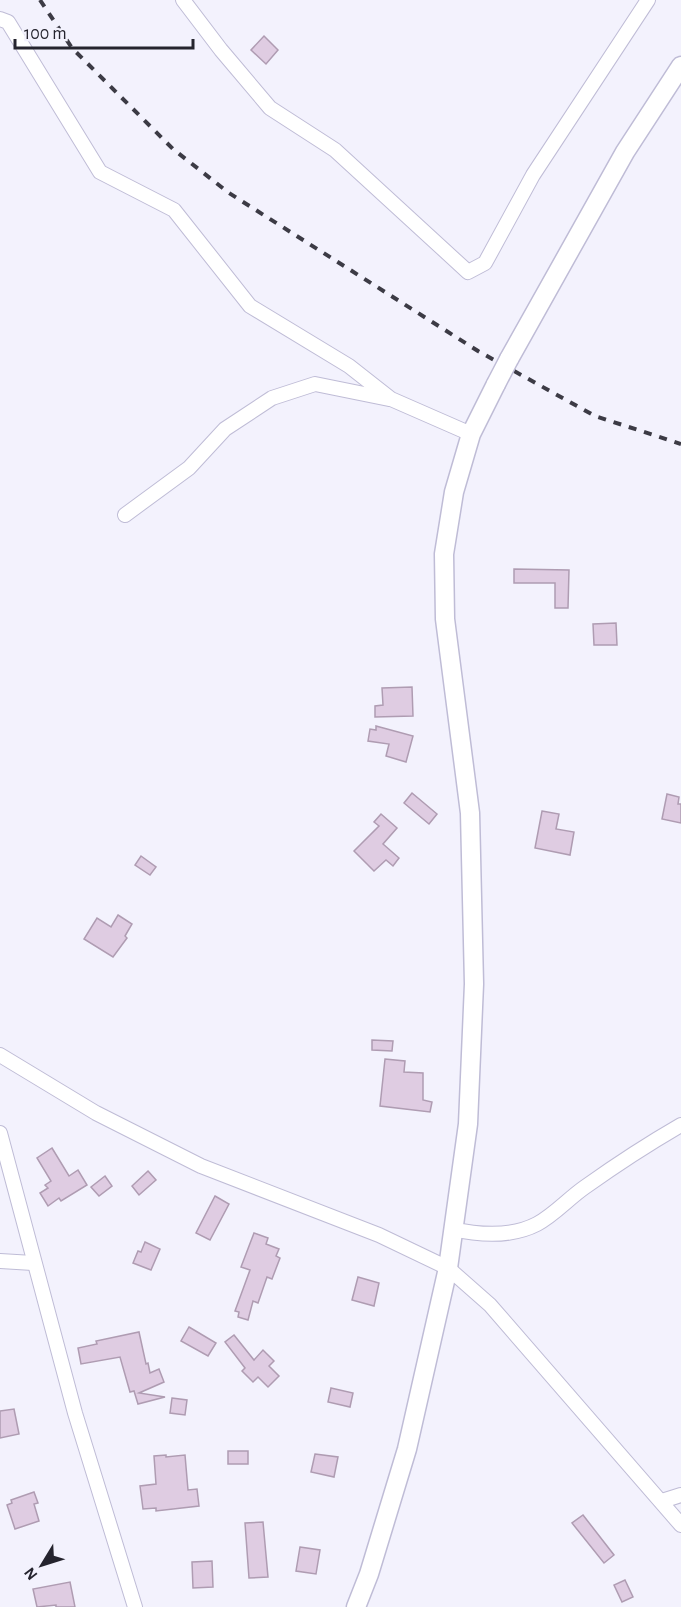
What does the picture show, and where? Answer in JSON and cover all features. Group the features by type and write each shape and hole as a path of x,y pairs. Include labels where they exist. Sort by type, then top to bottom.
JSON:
{"main road":[{"path":"356,1607 369,1574 407,1449 448,1268 468,1124 474,984 470,813 445,619 444,554 454,492 471,434 509,359 626,152 681,66"}],"street":[{"path":"183,0 220,50 270,108 335,150 468,272 485,263 532,175 648,0"},
{"path":"0,19 8,22 100,172 174,210 250,306 349,366 391,399"},
{"path":"125,515 189,468 225,429 272,398 315,384 391,399 471,434"},
{"path":"0,1054 96,1113 201,1166 379,1235 448,1268 490,1305 680,1523"},
{"path":"452,1228 476,1234 515,1230 537,1224 635,1152 681,1125"},
{"path":"0,1133 75,1413 135,1607"},
{"path":"0,1261 33,1263"},
{"path":"662,1501 681,1495"}],"building":[{"path":"264,36 278,50 266,64 251,50"},
{"path":"514,569 569,570 568,608 555,608 555,583 514,583"},
{"path":"616,623 617,645 594,645 593,624"},
{"path":"412,687 413,716 375,717 375,706 383,705 382,688"},
{"path":"376,726 413,736 406,762 386,756 389,744 368,741 370,729 376,730"},
{"path":"412,793 437,814 429,824 404,803"},
{"path":"667,794 679,797 681,823 662,819"},
{"path":"542,811 559,814 556,829 574,832 570,855 535,848"},
{"path":"381,814 397,828 383,844 399,858 393,866 386,860 374,871 354,851 379,826 374,822"},
{"path":"141,856 156,867 150,875 135,865"},
{"path":"118,915 132,924 125,936 127,938 113,957 84,939 97,918 111,927"},
{"path":"372,1040 393,1041 392,1051 372,1050"},
{"path":"385,1059 405,1061 404,1072 423,1073 423,1100 432,1102 430,1112 380,1106"},
{"path":"52,1148 69,1176 78,1170 87,1185 61,1201 59,1198 48,1206 40,1193 48,1188 45,1185 51,1181 37,1158"},
{"path":"148,1171 156,1180 139,1195 132,1186"},
{"path":"105,1176 112,1186 99,1196 91,1187"},
{"path":"215,1196 229,1204 210,1240 196,1233"},
{"path":"254,1233 268,1238 266,1244 279,1249 276,1256 280,1258 272,1279 267,1277 258,1303 253,1301 248,1320 238,1317 239,1312 235,1311 250,1270 241,1267"},
{"path":"145,1242 160,1249 151,1270 133,1263"},
{"path":"358,1277 379,1283 374,1306 352,1300"},
{"path":"189,1327 216,1343 208,1356 181,1341"},
{"path":"139,1332 150,1373 159,1369 164,1382 139,1393 165,1397 138,1404 134,1391 130,1392 120,1357 81,1364 78,1348 97,1344 96,1341"},
{"path":"234,1335 254,1360 263,1350 274,1361 269,1366 279,1376 268,1387 258,1377 253,1382 242,1371 245,1368 225,1342"},
{"path":"331,1388 353,1393 350,1407 328,1402"},
{"path":"172,1398 187,1400 185,1415 170,1413"},
{"path":"14,1409 19,1434 0,1438 0,1411"},
{"path":"228,1451 248,1451 248,1464 228,1464"},
{"path":"315,1454 338,1457 334,1477 311,1472"},
{"path":"166,1455 166,1457 185,1455 188,1490 197,1489 199,1506 156,1511 156,1508 143,1509 140,1486 156,1484 154,1456"},
{"path":"34,1492 38,1503 34,1504 39,1521 15,1529 7,1505 12,1503 11,1500"},
{"path":"583,1515 614,1555 604,1563 572,1523"},
{"path":"263,1522 268,1577 249,1578 245,1523"},
{"path":"300,1547 320,1550 316,1574 296,1571"},
{"path":"212,1561 213,1587 193,1588 192,1562"},
{"path":"625,1580 633,1597 622,1602 614,1585"},
{"path":"70,1582 75,1607 56,1607 56,1605 37,1607 33,1589"}],"railway":[{"path":"40,0 72,48 173,149 229,193 478,351 595,416 681,444"}]}
